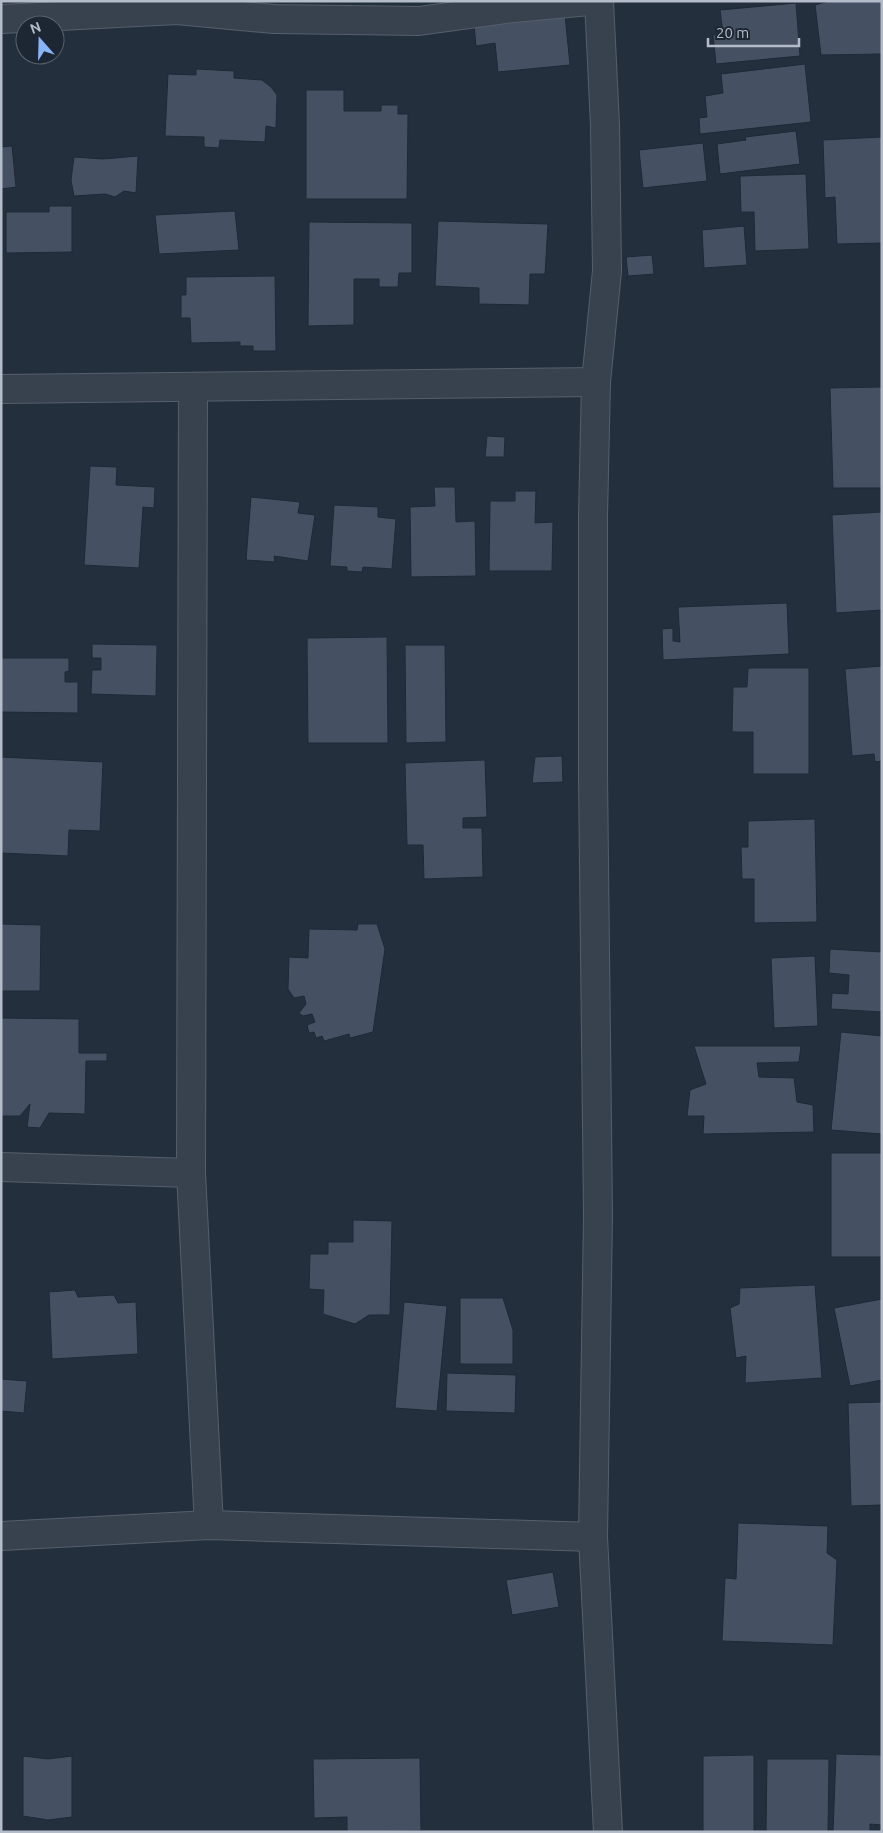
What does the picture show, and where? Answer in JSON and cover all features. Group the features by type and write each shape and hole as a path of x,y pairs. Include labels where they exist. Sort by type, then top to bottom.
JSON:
{"street":[{"path":"1,19 177,10 274,19 419,21 513,8 589,1"},
{"path":"599,1 605,125 607,271 596,382 593,775 598,1215 593,1537 608,1832"},
{"path":"1,389 596,382"},
{"path":"193,387 192,1173 210,1526"},
{"path":"1,1167 192,1173"},
{"path":"1,1536 210,1526 593,1537"}],"building":[{"path":"829,1 882,1 882,54 821,55 815,5"},
{"path":"796,3 800,56 716,64 713,35 723,34 720,10"},
{"path":"565,15 570,65 498,72 495,43 476,46 474,25"},
{"path":"805,64 811,122 700,134 699,118 707,117 705,96 723,93 721,74"},
{"path":"196,69 234,71 234,78 262,80 271,87 277,95 276,128 266,126 265,142 220,140 219,148 204,147 204,137 165,136 168,74 196,75"},
{"path":"306,90 344,90 344,111 381,111 381,105 398,105 398,114 408,114 407,199 306,199"},
{"path":"796,131 800,164 720,174 717,144 746,140 745,137"},
{"path":"882,137 882,243 837,244 835,197 825,198 823,140"},
{"path":"703,143 707,181 643,188 639,150"},
{"path":"12,146 16,187 1,189 1,147"},
{"path":"138,156 136,193 124,191 115,197 105,194 74,196 71,180 74,157 103,159"},
{"path":"806,174 809,249 755,251 754,212 741,212 740,176"},
{"path":"49,206 72,206 72,252 6,253 6,212 49,212"},
{"path":"235,211 239,250 159,254 155,215"},
{"path":"438,221 548,224 545,274 530,274 529,305 479,304 479,288 435,286"},
{"path":"309,222 412,223 412,273 399,273 398,287 379,287 379,279 354,279 354,325 308,326"},
{"path":"744,226 747,265 704,268 702,230"},
{"path":"652,255 654,274 628,276 626,257"},
{"path":"275,276 276,351 253,351 253,346 240,346 240,342 191,343 190,318 181,318 181,295 186,295 186,277"},
{"path":"882,387 882,488 833,488 830,388"},
{"path":"487,436 505,437 504,457 485,457"},
{"path":"90,466 117,467 116,485 155,487 154,508 143,507 139,568 84,565"},
{"path":"434,487 455,487 456,522 475,521 476,576 411,577 410,507 435,506"},
{"path":"515,491 536,491 535,523 553,522 552,571 489,571 490,501 515,501"},
{"path":"251,497 300,502 298,513 315,515 308,561 274,556 275,562 246,560"},
{"path":"334,505 378,507 378,517 396,519 392,569 363,567 362,572 347,571 347,567 330,566"},
{"path":"882,512 882,610 836,613 832,515"},
{"path":"787,603 789,654 663,660 662,629 673,628 673,641 680,642 678,607"},
{"path":"387,637 388,743 308,743 307,638"},
{"path":"92,644 157,645 156,696 91,694 92,670 101,670 101,658 92,658"},
{"path":"405,645 445,645 446,742 406,743"},
{"path":"1,658 69,658 69,671 65,672 65,682 78,682 78,713 1,712"},
{"path":"882,666 882,761 875,762 874,754 852,756 845,669"},
{"path":"748,668 809,668 809,774 753,774 753,732 732,732 733,687 747,687"},
{"path":"562,756 563,782 532,783 535,757"},
{"path":"1,757 103,762 100,831 69,830 68,856 1,853"},
{"path":"485,760 487,817 463,818 463,828 482,828 483,877 424,879 423,845 407,845 405,763"},
{"path":"815,819 817,922 754,923 754,879 742,879 741,847 748,847 748,821"},
{"path":"1,924 41,925 40,991 1,991"},
{"path":"358,924 377,924 385,949 373,1032 350,1038 349,1034 324,1041 322,1036 316,1038 314,1032 309,1033 307,1025 315,1022 312,1014 303,1016 299,1013 306,1004 304,996 294,998 288,989 289,957 308,958 309,929 357,930"},
{"path":"830,949 882,952 882,1012 831,1009 832,993 848,994 849,975 829,973"},
{"path":"815,956 818,1026 774,1028 771,958"},
{"path":"1,1018 79,1019 79,1053 107,1053 107,1061 86,1061 85,1114 49,1113 40,1128 27,1127 30,1104 20,1116 1,1116"},
{"path":"841,1032 882,1036 882,1134 831,1130"},
{"path":"694,1046 801,1046 799,1062 757,1063 759,1077 794,1078 797,1102 813,1105 814,1132 703,1134 704,1116 687,1116 690,1090 706,1084"},
{"path":"831,1153 882,1153 882,1257 831,1257"},
{"path":"353,1220 392,1221 390,1315 369,1315 355,1324 323,1314 324,1290 309,1289 310,1254 328,1254 328,1242 353,1242"},
{"path":"815,1285 822,1378 745,1383 746,1356 736,1358 730,1308 739,1304 740,1288"},
{"path":"75,1290 78,1297 114,1295 118,1303 136,1302 138,1354 52,1359 49,1292"},
{"path":"460,1298 503,1298 513,1330 513,1364 460,1364"},
{"path":"882,1299 882,1380 850,1386 834,1308"},
{"path":"404,1302 447,1306 437,1411 395,1408"},
{"path":"447,1373 516,1375 515,1413 446,1411"},
{"path":"1,1379 27,1381 24,1413 1,1411"},
{"path":"882,1402 882,1505 851,1506 848,1403"},
{"path":"738,1523 828,1526 827,1553 837,1560 833,1645 722,1641 725,1578 736,1579"},
{"path":"553,1572 559,1607 512,1615 506,1580"},
{"path":"836,1754 882,1755 882,1825 870,1824 870,1832 833,1832"},
{"path":"754,1755 754,1832 703,1832 703,1756"},
{"path":"23,1756 48,1759 72,1756 72,1817 48,1820 23,1816"},
{"path":"420,1758 421,1831 347,1832 347,1817 314,1818 313,1759"},
{"path":"767,1759 829,1759 828,1832 766,1832"}]}
